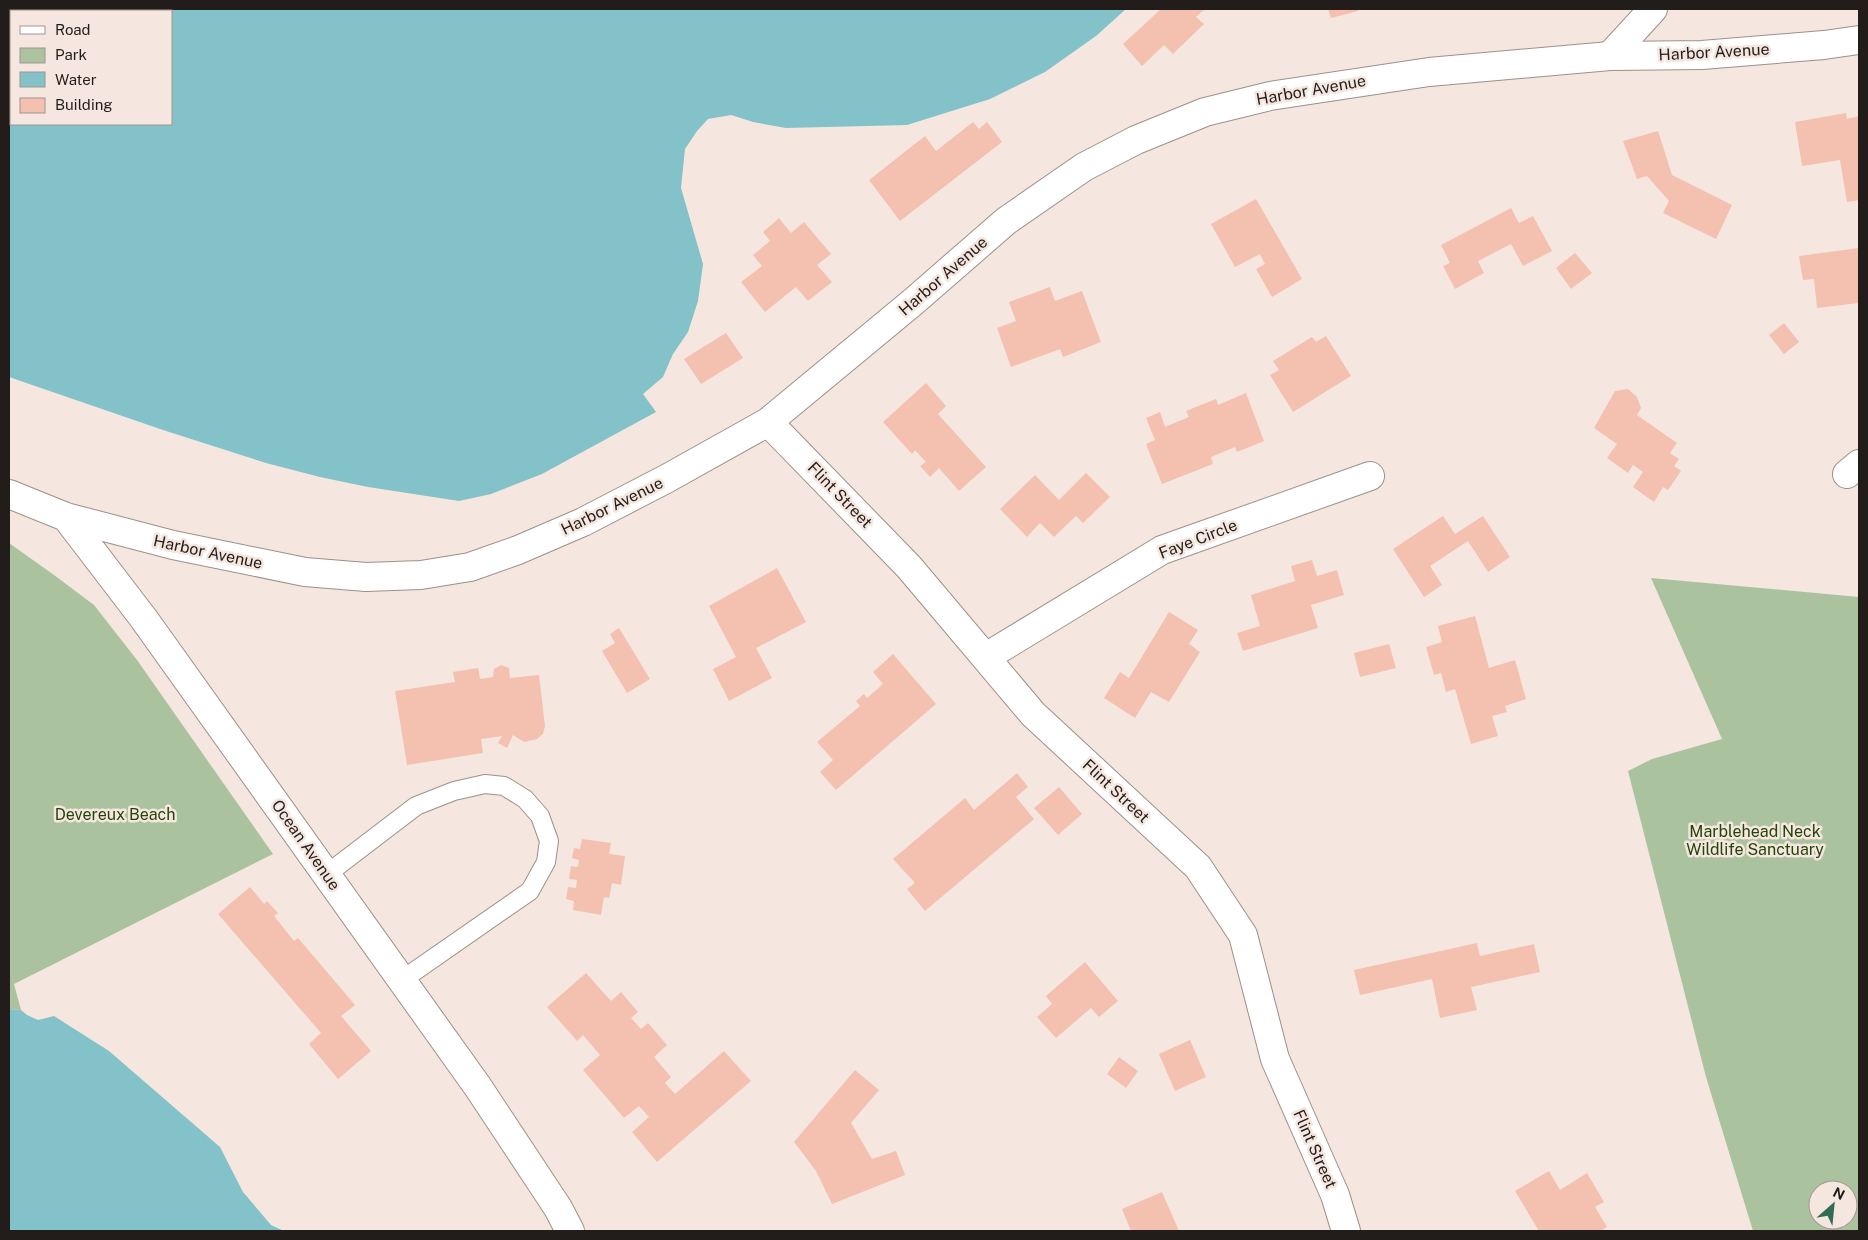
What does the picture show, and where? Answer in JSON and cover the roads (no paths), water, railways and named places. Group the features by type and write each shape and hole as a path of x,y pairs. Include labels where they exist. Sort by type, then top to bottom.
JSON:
{"main road":[{"path":"1610,56 1653,9"},
{"name":"Harbor Avenue","path":"66,517 172,545 305,572 366,577 421,575 470,567 518,550 575,525 666,480 768,422 913,302 1006,221 1084,167 1136,140 1205,112 1270,96 1428,72 1610,56 1702,55 1824,46 1859,40"},
{"name":"Flint Street","path":"768,422 909,567 1033,714 1198,867 1243,934 1275,1060 1335,1194 1346,1231"},
{"name":"Faye Circle","path":"986,657 1162,550 1370,476"},
{"path":"9,494 66,517"},
{"name":"Ocean Avenue","path":"66,517 144,619 478,1087 558,1208 570,1231"}],"lane":[{"path":"327,874 416,806 454,791 484,784 504,786 524,799 540,816 549,841 546,862 530,891 402,980"}],"water":[{"path":"9,9 1126,9 1096,36 1045,72 990,99 907,125 786,128 753,122 731,115 708,119 685,149 681,188 703,264 698,301 688,332 673,354 663,377 643,394 656,412 542,474 491,494 459,501 368,487 320,477 266,463 9,377"},
{"path":"9,1009 21,1010 38,1020 54,1016 109,1051 220,1147 243,1192 271,1225 284,1231 9,1231"}],"park label":[{"name":"Devereux Beach","path":"115,814"},
{"name":"Marblehead Neck Wildlife Sanctuary","path":"1755,840"}]}
